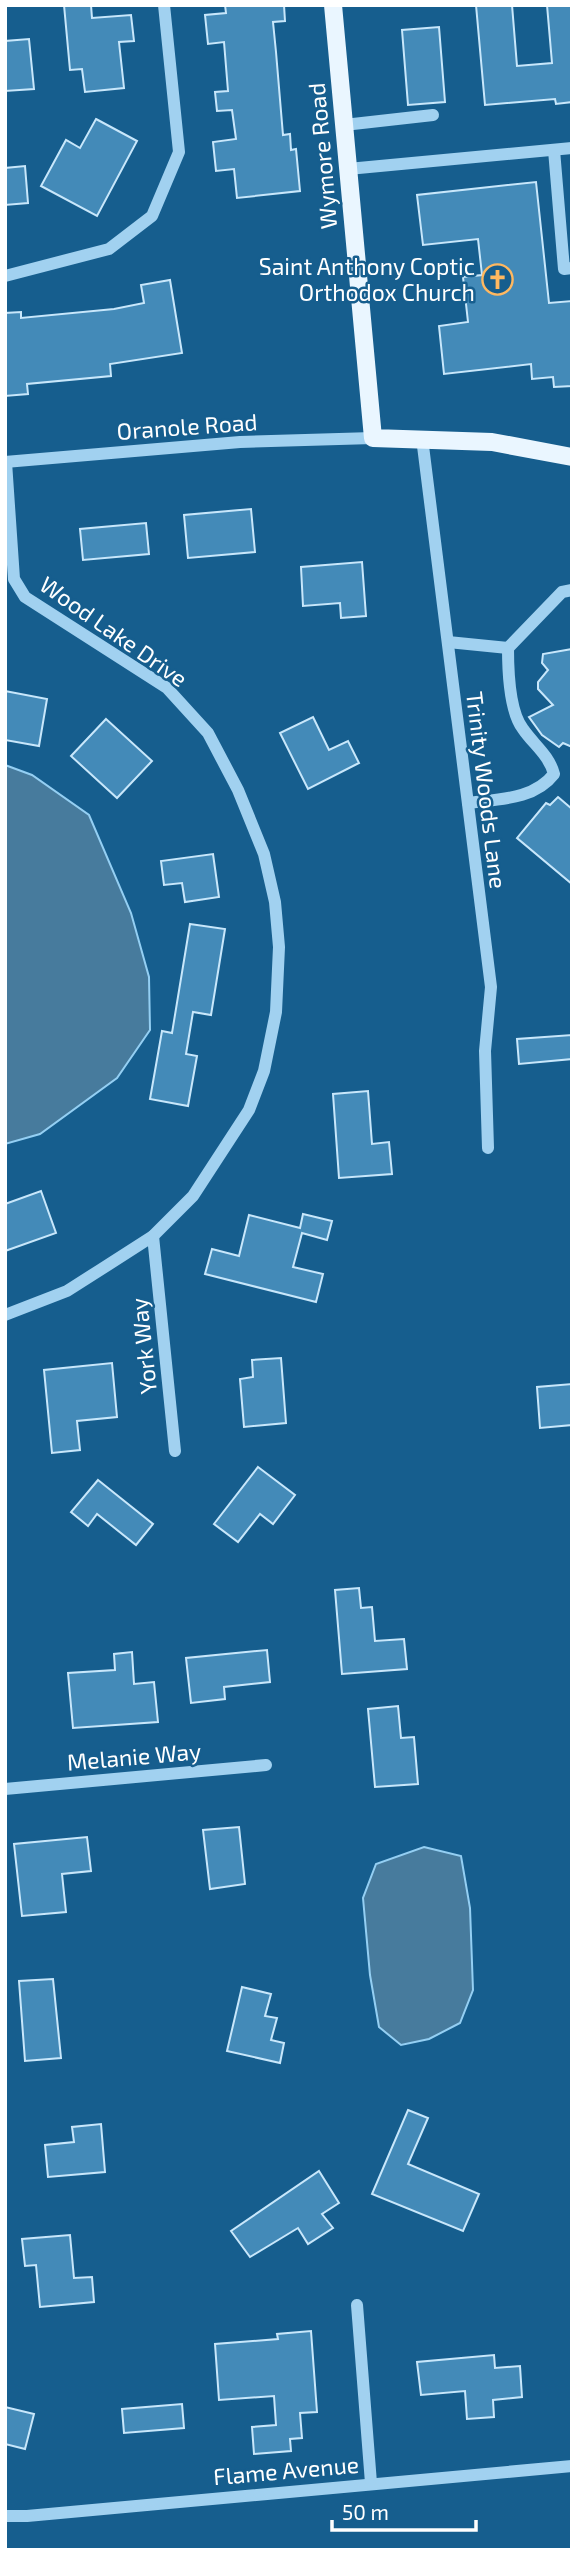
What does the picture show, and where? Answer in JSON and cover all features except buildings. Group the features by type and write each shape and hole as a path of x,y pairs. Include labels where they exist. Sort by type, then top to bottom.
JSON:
{"main road":[{"name":"Wymore Road","path":"333,5 373,438"},
{"path":"373,438 492,442 572,457"}],"street":[{"path":"5,276 110,249 152,216 178,152 164,5"},
{"path":"344,125 433,115"},
{"path":"348,169 572,148"},
{"path":"554,150 564,269 572,268"},
{"name":"Oranole Road","path":"5,462 240,442 373,438"},
{"name":"Trinity Woods Lane","path":"422,438 491,987 485,1051 488,1148"},
{"name":"Wood Lake Drive","path":"5,462 14,579 25,597 167,688 208,733 238,790 264,854 275,902 279,947 276,1012 264,1071 248,1110 193,1196 153,1236 67,1291 5,1315"},
{"path":"468,803 523,796 545,785 554,774 551,762 520,727 508,681 508,648 562,592 572,590"},
{"path":"448,642 508,648"},
{"name":"York Way","path":"153,1236 175,1451"},
{"name":"Melanie Way","path":"5,1789 266,1765"},
{"path":"357,2305 371,2483"},
{"name":"Flame Avenue","path":"5,2516 572,2466"}],"water":[{"path":"5,765 32,775 89,815 131,913 149,977 150,1030 117,1078 40,1134 5,1144"},
{"path":"424,1847 461,1856 470,1908 473,1990 460,2023 429,2039 401,2045 379,2027 370,1975 363,1898 376,1864"}],"place":[{"name":"Saint Anthony Coptic Orthodox Church","path":"498,279"}]}
